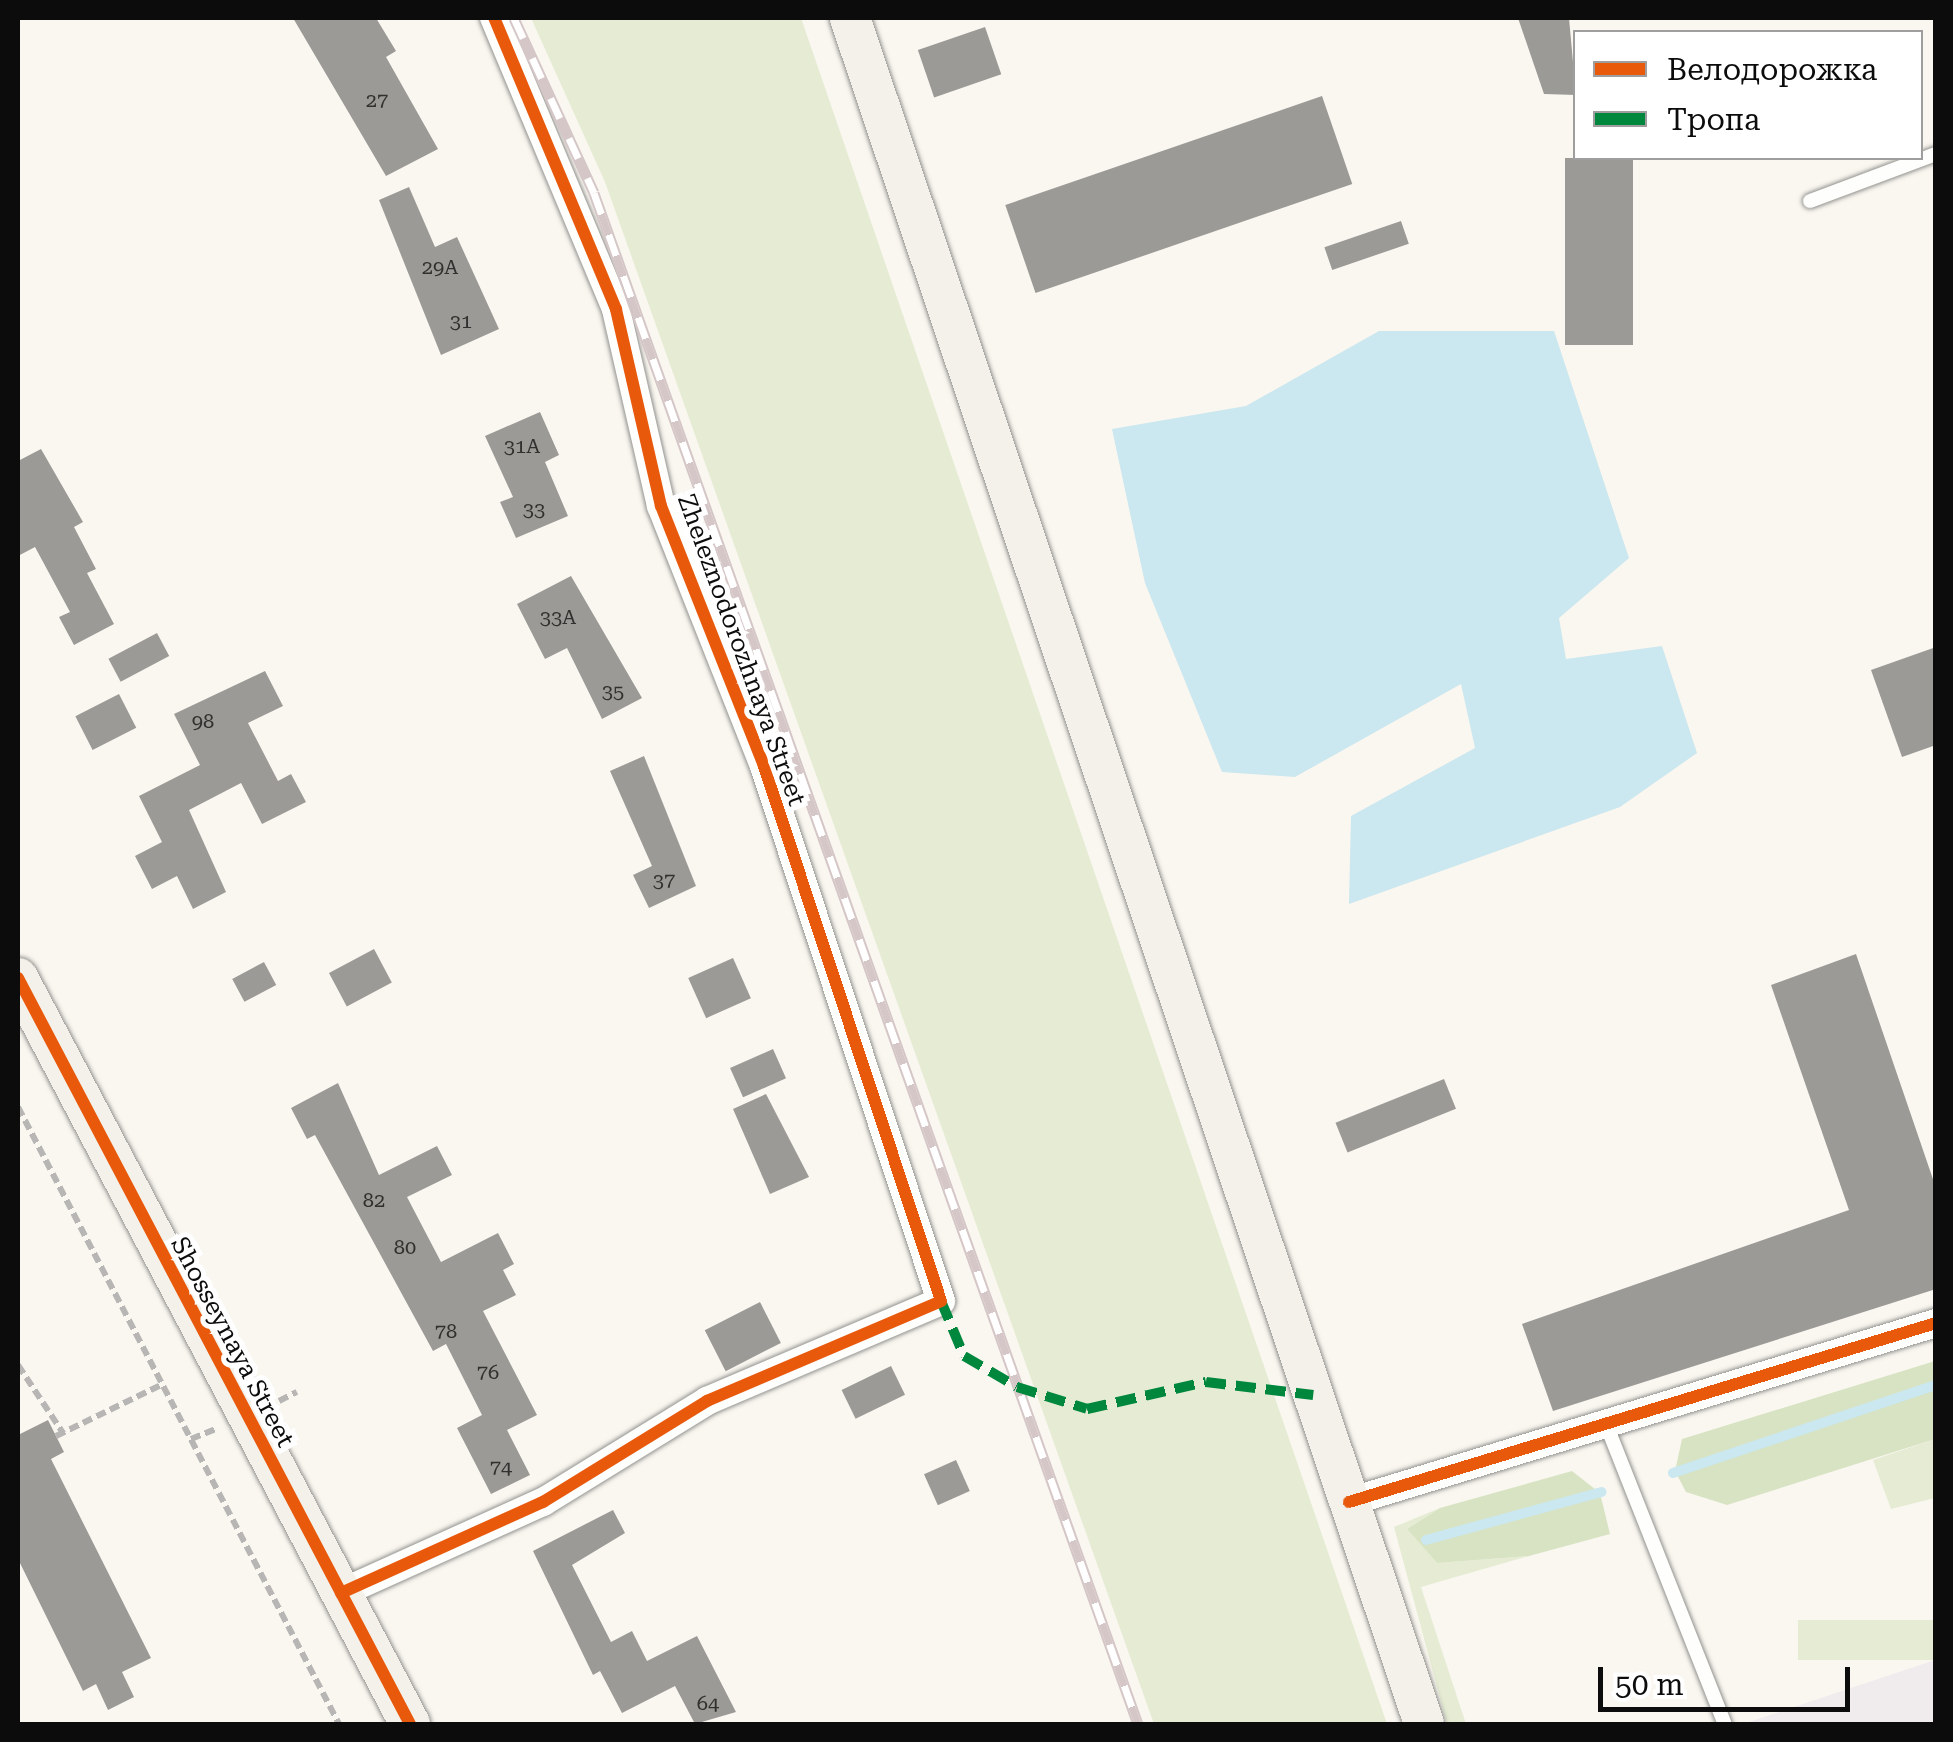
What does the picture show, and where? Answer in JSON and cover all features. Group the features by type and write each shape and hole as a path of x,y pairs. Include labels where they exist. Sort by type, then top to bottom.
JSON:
{"main road":[{"path":"850,18 1424,1724"},
{"name":"Shosseynaya Street","path":"18,978 410,1724"}],"street":[{"name":"Zheleznodorozhnaya Street","path":"341,1593 543,1502 707,1401 942,1301 764,766 661,506 616,309 494,18"},
{"path":"1349,1502 1936,1323"}],"lane":[{"path":"1810,201 1920,160"},
{"path":"1606,1424 1725,1724"}],"path":[{"path":"18,1107 339,1724"},
{"path":"18,1365 60,1434 163,1384"}],"shaded area":[{"path":"1935,1660 1935,1724 1743,1724"}],"green space":[{"path":"531,18 801,18 1387,1724 1154,1724 605,182"},
{"path":"1935,1361 1935,1439 1727,1505 1686,1492 1675,1471 1682,1439"},
{"path":"1935,1439 1935,1498 1891,1509 1873,1460"},
{"path":"1572,1471 1600,1493 1610,1534 1529,1556 1437,1563 1407,1529 1440,1508"},
{"path":"1440,1508 1407,1529 1437,1563 1529,1556 1421,1587 1466,1724 1447,1724 1394,1527"},
{"path":"1798,1620 1935,1620 1935,1660 1798,1660"}],"water":[{"path":"1379,331 1554,331 1629,558 1559,618 1566,659 1662,646 1697,753 1620,807 1349,904 1351,816 1475,748 1461,684 1295,777 1222,772 1145,583 1112,429 1246,406"}],"building":[{"path":"293,18 376,18 396,51 386,57 438,149 386,176"},
{"path":"1518,18 1569,18 1573,95 1544,94"},
{"path":"985,27 1001,74 934,97 918,50"},
{"path":"1322,96 1352,184 1036,293 1005,205"},
{"path":"1565,158 1633,160 1633,345 1565,345"},
{"path":"409,187 435,247 457,237 499,329 441,355 379,200"},
{"path":"1401,221 1409,244 1332,270 1324,247"},
{"path":"540,412 559,455 545,462 568,516 516,538 500,502 513,497 485,436"},
{"path":"41,449 83,522 74,527 96,569 87,573 114,624 74,645 59,617 70,612 35,547 18,556 18,461"},
{"path":"571,576 642,698 602,719 567,648 545,659 517,604"},
{"path":"157,633 169,656 121,682 108,659"},
{"path":"1936,647 1936,745 1902,757 1871,670"},
{"path":"265,671 283,706 248,723 278,781 291,774 306,802 262,824 241,783 189,810 226,892 193,909 177,876 152,889 135,856 162,842 139,796 200,765 174,714"},
{"path":"119,694 136,728 93,750 75,716"},
{"path":"644,756 696,886 649,908 633,875 652,866 610,771"},
{"path":"374,949 392,983 347,1006 329,973"},
{"path":"1856,954 1936,1188 1936,1289 1553,1411 1522,1324 1849,1210 1771,985"},
{"path":"733,958 751,998 706,1018 688,978"},
{"path":"264,962 276,985 244,1002 232,979"},
{"path":"773,1049 786,1078 743,1097 730,1068"},
{"path":"1444,1079 1456,1109 1348,1152 1336,1123"},
{"path":"338,1083 379,1175 437,1146 452,1175 407,1197 441,1262 498,1233 514,1264 503,1270 516,1295 483,1311 537,1415 507,1430 530,1475 491,1494 457,1428 482,1415 446,1344 433,1351 315,1135 307,1139 291,1108"},
{"path":"766,1094 809,1177 770,1194 733,1109"},
{"path":"760,1302 781,1343 726,1371 705,1330"},
{"path":"891,1366 905,1395 856,1419 842,1390"},
{"path":"48,1420 64,1452 51,1459 151,1658 122,1672 134,1697 108,1710 96,1684 83,1691 18,1559 18,1435"},
{"path":"956,1460 970,1491 938,1505 924,1474"},
{"path":"613,1510 625,1533 572,1565 611,1642 632,1631 647,1661 697,1636 736,1712 695,1724 675,1686 622,1713 600,1671 593,1675 533,1551"}],"waterway":[{"path":"1673,1473 1936,1385"},
{"path":"1426,1540 1602,1492"}],"railway":[{"path":"514,18 594,193 1138,1724"}],"marked path":[{"path":"941,1301 964,1356 1017,1387 1087,1409 1206,1382 1313,1395"}],"cycle path":[{"path":"341,1593 543,1502 707,1401 941,1301 764,766 661,506 616,309 494,18"},
{"path":"18,978 410,1724"},
{"path":"1349,1502 1936,1323"}]}
